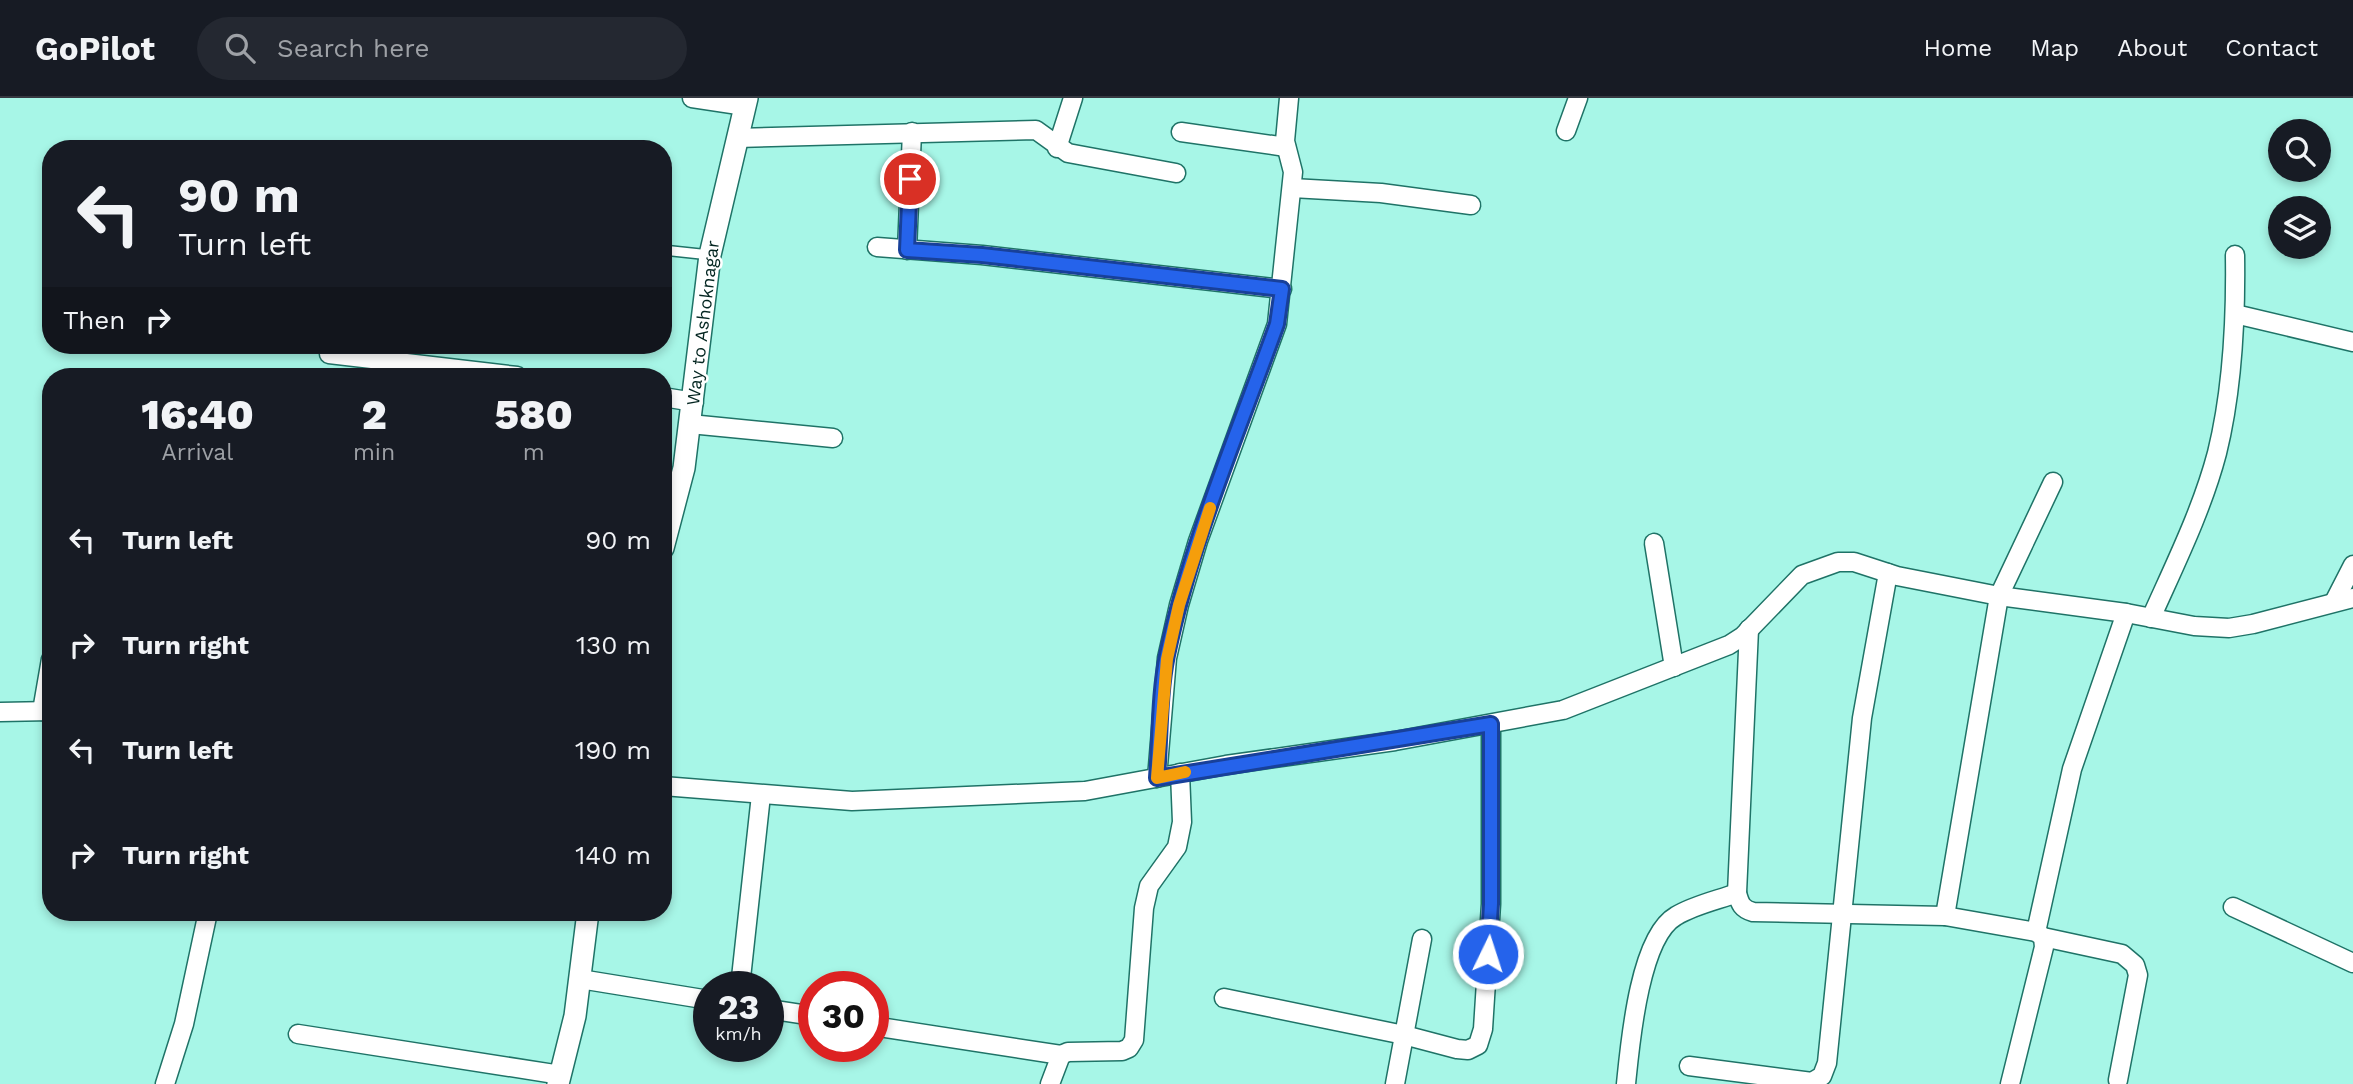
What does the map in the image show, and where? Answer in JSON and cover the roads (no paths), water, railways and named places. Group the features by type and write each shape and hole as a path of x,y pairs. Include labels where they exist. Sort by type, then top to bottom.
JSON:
{"street":[{"path":"692,98 746,102"},
{"path":"1057,148 1073,98"},
{"path":"1157,778 1167,659 1179,605 1198,541 1277,324 1293,172 1286,147 1289,98"},
{"path":"1566,131 1578,98"},
{"name":"Way to Ashoknagar","path":"672,514 684,468 694,402 710,255 746,102"},
{"path":"737,138 1036,130 1057,148 1068,153 1176,173"},
{"path":"907,250 912,132"},
{"path":"1181,132 1286,147"},
{"path":"1292,188 1381,193 1471,205"},
{"path":"877,247 982,255 1282,289"},
{"path":"2151,618 2196,516 2217,453 2230,384 2235,313 2235,255"},
{"path":"2235,313 2353,342"},
{"path":"329,354 449,368"},
{"path":"672,398 694,402"},
{"path":"690,424 832,438"},
{"path":"1945,916 1999,596 2053,482"},
{"path":"1654,543 1674,667"},
{"path":"672,787 852,801 1048,794 1085,791 1180,773 1491,724 1563,710 1729,645 1749,629 1802,575 1823,566 1854,562 1888,573 1999,596 2229,628 2353,598"},
{"path":"2334,602 2353,565"},
{"path":"1689,1066 1798,1082 1812,1082 1822,1076 1827,1063 1862,718 1888,573"},
{"path":"2010,1084 2044,947 2040,934 2072,769 2126,613"},
{"path":"1749,629 1737,893 1740,904 1753,912 1945,916 2040,934 2122,954 2135,965 2138,975 2118,1080"},
{"path":"0,712 42,711"},
{"path":"1224,998 1468,1050 1478,1045 1483,1029 1491,904 1491,724"},
{"path":"889,1028 1061,1055 1068,1052 1122,1051 1129,1048 1134,1040 1144,908 1149,886 1177,847 1182,822 1180,773"},
{"path":"742,971 761,795"},
{"path":"1626,1084 1635,1002 1661,933 1675,916 1737,893"},
{"path":"2233,907 2353,963"},
{"path":"165,1084 184,1024 206,921"},
{"path":"299,1034 560,1079 575,1016 587,921"},
{"path":"1395,1084 1422,939"},
{"path":"580,979 693,997"},
{"path":"1049,1084 1061,1055"}],"lane":[{"path":"672,251 710,255"}]}
